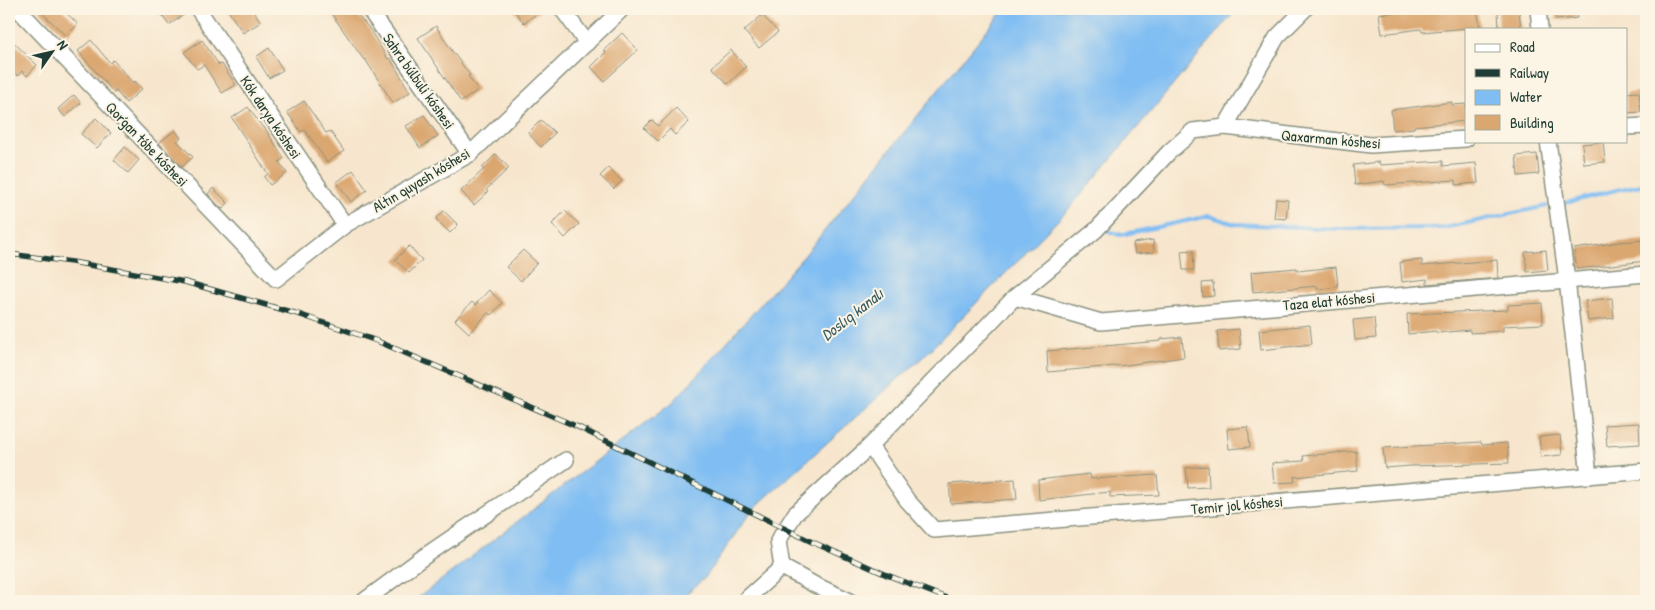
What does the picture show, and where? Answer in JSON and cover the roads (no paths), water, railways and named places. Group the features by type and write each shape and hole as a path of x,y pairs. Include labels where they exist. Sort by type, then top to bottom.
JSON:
{"street":[{"name":"Qorǵan tóbe kóshesi","path":"18,9 276,279"},
{"name":"Kók darya kóshesi","path":"198,9 345,225"},
{"name":"Sahra búlbuli kóshesi","path":"369,9 470,154"},
{"path":"562,9 587,43"},
{"name":"Altın quyash kóshesi","path":"276,279 345,225 470,154 622,9"},
{"path":"1225,128 1277,38 1305,9"},
{"path":"1538,9 1540,28"},
{"path":"1628,127 1646,126"},
{"name":"Qaxarman kóshesi","path":"782,567 778,541 795,514 870,446 1015,297 1096,230 1169,152 1193,131 1225,128 1371,144 1465,139"},
{"path":"1548,142 1567,280 1589,476"},
{"name":"Taza elat kóshesi","path":"1015,297 1101,322 1646,274"},
{"name":"Temir jol kóshesi","path":"870,446 907,500 934,530 1646,471"},
{"path":"364,601 422,558 566,460"},
{"path":"744,601 782,567 850,601"}],"water":[{"name":"Doslıq kanalı","path":"1004,9 1237,9 1070,208 924,356 752,510 705,578 677,601 414,601 673,402 804,256"}],"waterway":[{"path":"1566,203 1646,184"},
{"path":"1103,229 1120,235 1209,216 1235,224 1339,229 1444,228 1547,206"}],"railway":[{"path":"9,254 72,262 185,282 298,314 377,341 578,427 810,541 887,575 954,601"}]}
